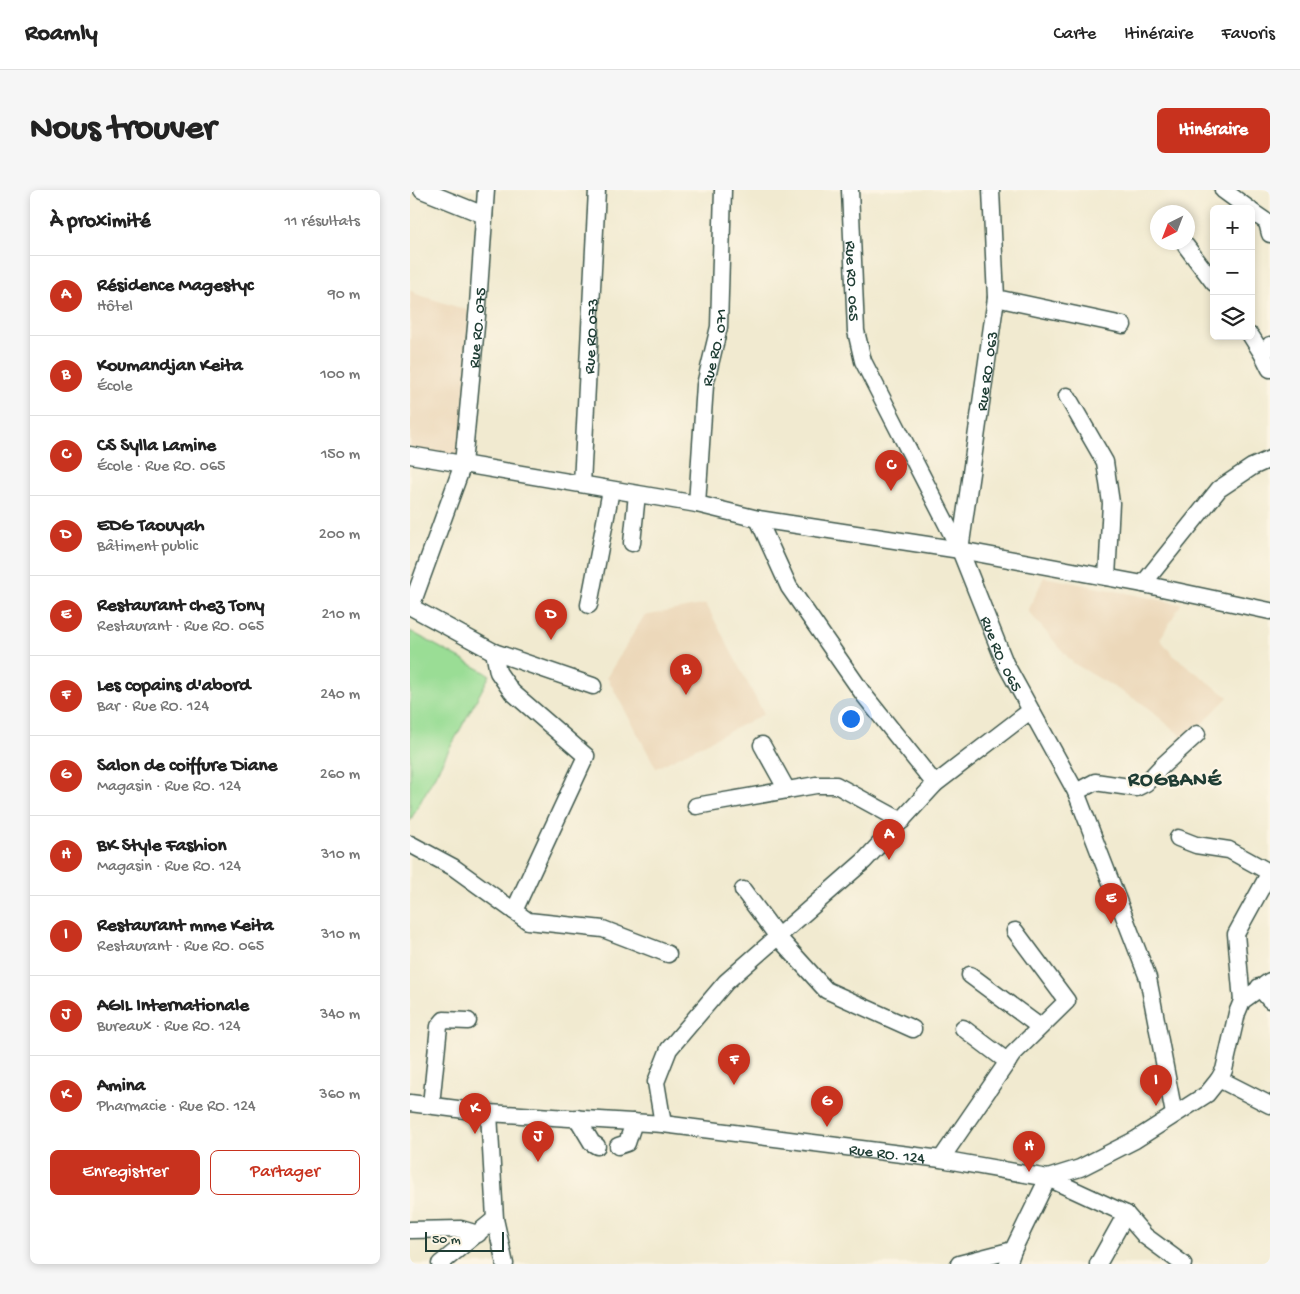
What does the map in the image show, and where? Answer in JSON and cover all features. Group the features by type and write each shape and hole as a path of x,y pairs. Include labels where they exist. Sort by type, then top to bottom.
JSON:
{"street":[{"path":"422,190 484,215"},
{"name":"Rue RO. 075","path":"486,190 478,305 462,464 411,607 494,652"},
{"name":"Rue RO 073","path":"582,484 597,190"},
{"name":"Rue RO. 071","path":"697,504 705,385 719,327 723,190"},
{"name":"Rue RO. 065","path":"850,190 856,331 863,362 960,550 1005,663 1076,792 1148,978 1174,1114"},
{"name":"Rue RO. 063","path":"960,550 996,298 991,190"},
{"path":"1223,190 1243,205"},
{"path":"1255,214 1269,225"},
{"path":"1189,250 1210,278"},
{"path":"996,298 1123,325"},
{"path":"1254,340 1268,356"},
{"path":"1067,396 1105,462 1111,503 1107,577"},
{"path":"410,455 697,504 758,519 960,550 1143,584 1270,611"},
{"path":"1143,584 1219,489 1252,467 1270,459"},
{"path":"588,605 611,490"},
{"path":"632,543 637,494"},
{"path":"758,519 789,587 864,695 936,784"},
{"path":"494,652 593,686"},
{"path":"494,652 498,672 512,692 586,756 514,911"},
{"path":"663,1124 656,1082 669,1049 726,982 864,861 936,784 1030,711"},
{"path":"1076,792 1095,782 1136,788 1146,783 1197,734"},
{"path":"762,745 787,790"},
{"path":"696,806 816,785 836,786 902,821"},
{"path":"1178,838 1196,845 1229,850 1270,872 1236,934 1242,1001"},
{"path":"410,844 453,867 528,921 603,929 668,954"},
{"path":"743,890 778,937 826,990 913,1029"},
{"path":"942,1159 1013,1054 1067,1001 1015,931"},
{"path":"970,975 1040,1027"},
{"path":"1242,1001 1265,984 1270,1000"},
{"name":"Rue RO. 124","path":"410,1102 489,1112 663,1124 942,1159 1048,1178 1080,1168 1135,1140 1207,1094 1224,1070 1237,1013 1242,1001"},
{"path":"431,1105 438,1026 444,1020 468,1021"},
{"path":"963,1028 1008,1062"},
{"path":"1219,1079 1270,1105"},
{"path":"489,1112 495,1219 505,1264"},
{"path":"578,1118 592,1143 597,1146"},
{"path":"618,1146 627,1143 634,1122"},
{"path":"959,1264 1011,1257 1048,1178 1126,1214 1145,1236 1183,1264"},
{"path":"1098,1264 1126,1214"},
{"path":"440,1264 495,1219"},
{"path":"410,1230 461,1229 478,1234"}],"shaded area":[{"path":"410,290 416,294 470,311 460,459 410,451"},
{"path":"1044,577 1181,604 1160,639 1173,655 1228,697 1186,740 1143,704 1073,663 1028,611"},
{"path":"706,604 764,714 656,768 607,677 644,616"}],"green space":[{"path":"410,631 490,675 410,821"}],"place":[{"name":"CS Sylla Lamine","path":"891,491"},
{"name":"EDG Taouyah","path":"551,640"},
{"name":"Koumandjan Keita","path":"686,695"},
{"name":"Résidence Magestyc","path":"889,860"},
{"name":"Restaurant chez Tony","path":"1111,924"},
{"name":"Les copains d'abord","path":"734,1085"},
{"name":"Restaurant mme Keita","path":"1156,1106"},
{"name":"Salon de coiffure Diane","path":"827,1127"},
{"name":"Amina","path":"475,1134"},
{"name":"AGIL Internationale","path":"538,1162"},
{"name":"BK Style Fashion","path":"1029,1172"}],"district":[{"name":"ROGBANÉ","path":"1175,778"}]}
